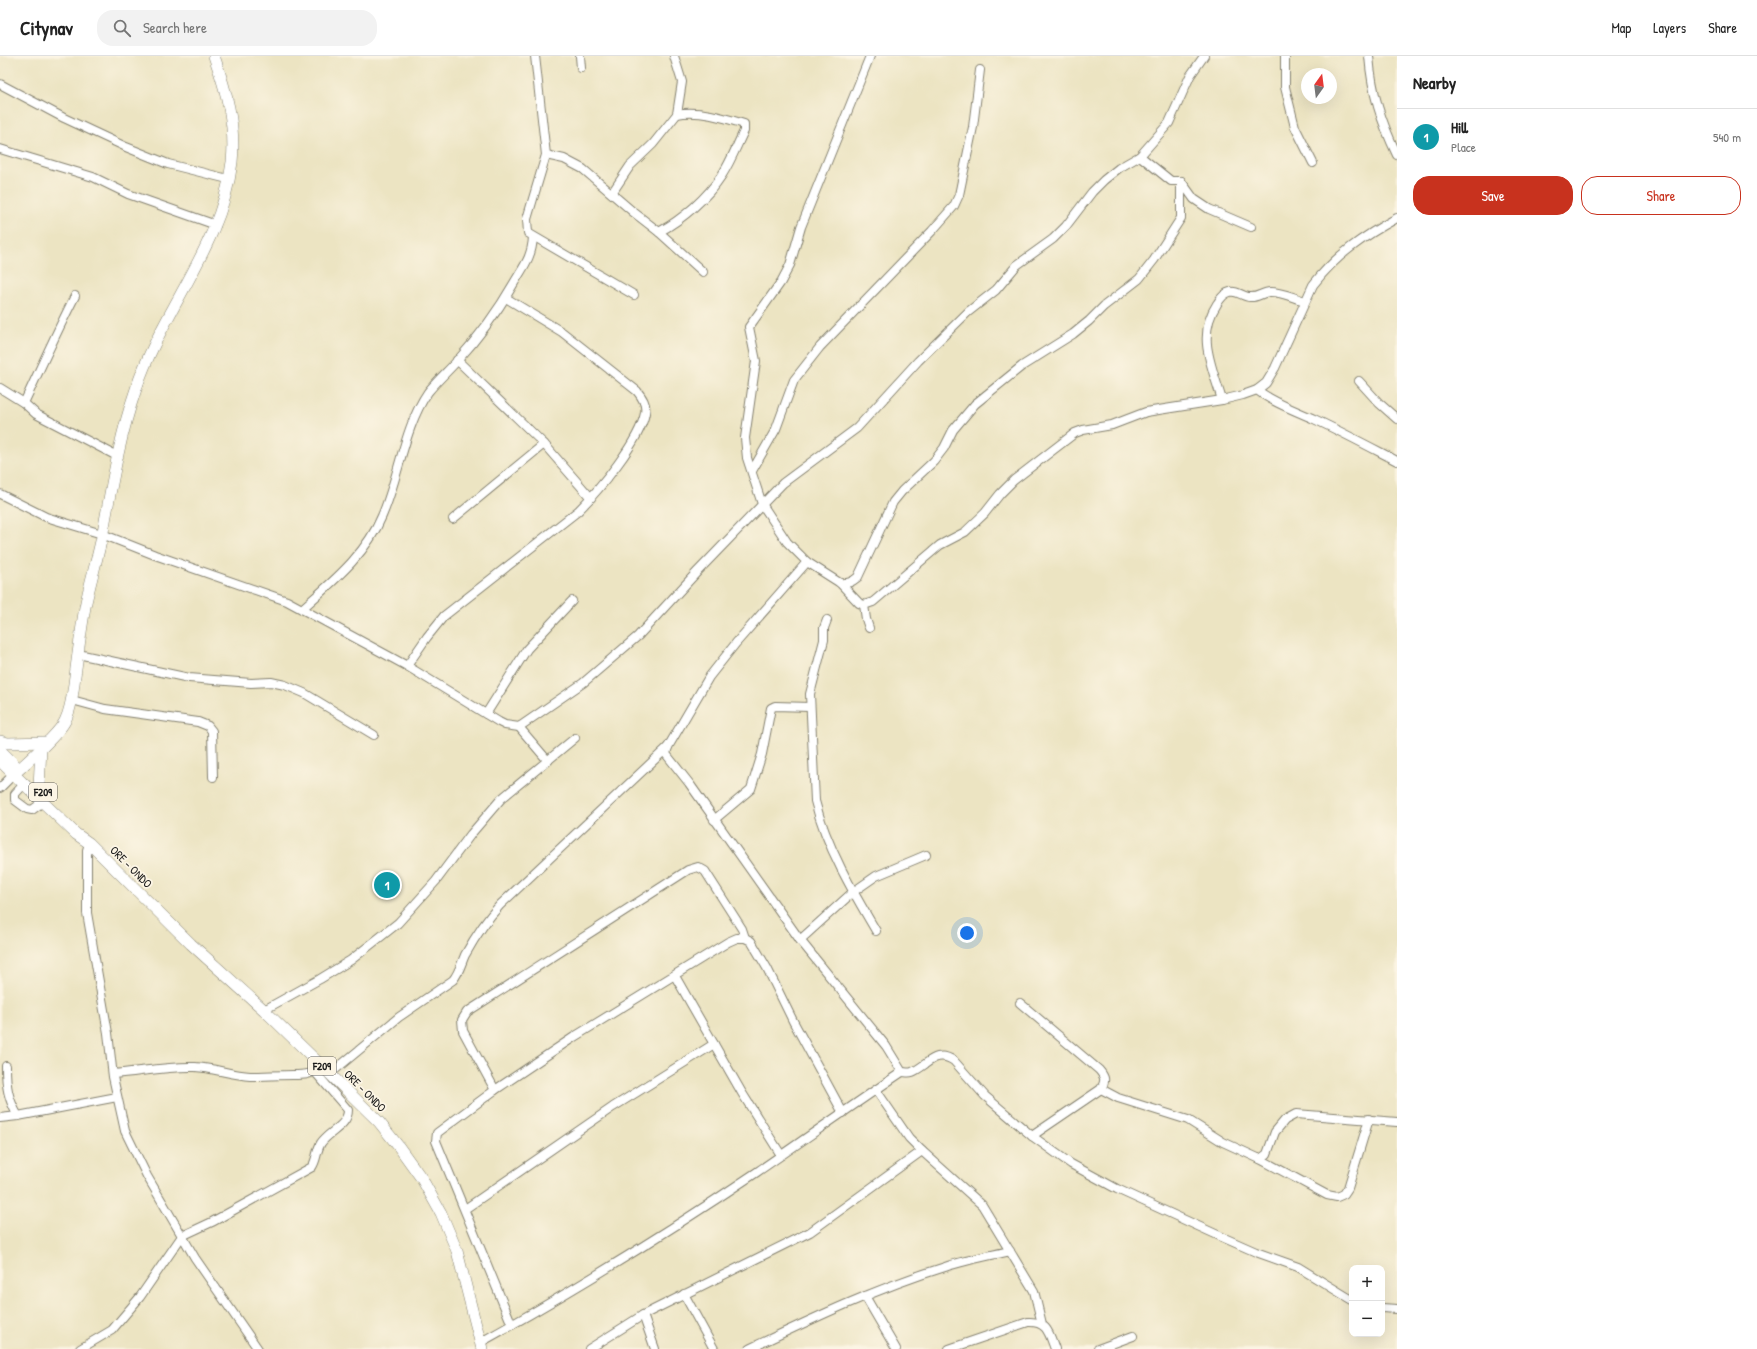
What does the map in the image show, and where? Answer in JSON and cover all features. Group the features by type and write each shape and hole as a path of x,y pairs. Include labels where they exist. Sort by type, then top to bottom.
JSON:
{"main road":[{"path":"17,771 60,729 66,720 72,700 86,605 102,534 117,456 136,388 153,347 195,269 216,225 232,161 232,129 229,105 214,56"},
{"path":"0,741 8,743 44,745"},
{"path":"39,787 44,745"},
{"name":"F209","path":"0,750 25,783 71,829 85,840"},
{"name":"F209","path":"0,761 39,787 76,826 85,840"},
{"name":"ORE - ONDO","path":"85,840 191,944 264,1010 323,1071 379,1122 422,1179 441,1213 457,1251 481,1346"}],"street":[{"path":"535,56 546,155 527,219 528,233 634,295"},
{"path":"580,56 581,68"},
{"path":"612,193 630,166 653,144 677,114 682,82 674,56"},
{"path":"870,56 801,227 790,265 781,282 749,327 756,361 745,438 748,458 762,504 787,542 806,562 840,583 859,603 864,605 873,602 888,591 940,545 966,532 1014,480 1075,433 1083,430 1112,425 1146,412 1222,400 1257,390 1266,383 1275,368 1313,285 1333,261 1350,246 1367,234 1397,218"},
{"path":"0,494 35,513 70,526 102,534 155,555 268,594 302,609 407,666 505,726 519,727 583,683 638,636 783,483 857,428 918,361 968,312 996,290 1016,265 1053,239 1066,226 1092,192 1104,180 1119,168 1140,156 1169,123 1190,76 1204,56"},
{"path":"1285,56 1284,87 1295,127 1313,163"},
{"path":"1369,56 1375,101 1386,133 1397,155"},
{"path":"752,471 776,429 794,380 820,346 932,231 954,206 959,195 971,140 980,70"},
{"path":"0,84 64,118 126,147 168,164 228,179"},
{"path":"659,232 679,219 702,199 714,186 723,174 744,131 744,124 734,120 690,112 677,114"},
{"path":"0,149 93,177 128,194 216,225"},
{"path":"546,155 573,162 583,169 659,232 703,272"},
{"path":"1140,156 1170,180 1181,181 1194,198 1209,209 1251,226"},
{"path":"840,583 846,584 858,577 894,502 902,491 934,461 944,448 953,430 975,404 1022,366 1073,334 1139,279 1154,260 1181,218 1181,181"},
{"path":"302,609 341,573 360,553 372,536 382,517 411,426 428,392 483,330 506,298 530,258 533,249 533,237"},
{"path":"1222,400 1206,348 1205,337 1212,312 1219,300 1226,293 1231,291 1251,297 1264,293 1277,293 1305,301"},
{"path":"24,403 75,296"},
{"path":"407,666 444,616 578,511 591,498 613,470 637,435 645,412 644,399 637,391 562,332 506,298"},
{"path":"457,360 544,444 591,498"},
{"path":"1359,381 1379,403 1397,419"},
{"path":"0,388 24,403 36,414 117,456"},
{"path":"1257,390 1282,406 1314,419 1397,461"},
{"path":"453,519 544,444"},
{"path":"806,562 736,643 709,677 668,747 666,751 667,757 689,784 800,940 886,1046 902,1072"},
{"path":"486,714 527,650 572,601"},
{"path":"864,605 869,628"},
{"path":"827,620 824,628 824,640 812,684 810,707 815,801 824,828 853,892 876,932"},
{"path":"78,654 189,678 251,683 270,682 285,685 304,693 374,735"},
{"path":"72,700 106,709 198,722 208,726 212,731 213,777"},
{"path":"714,820 750,789 762,754 771,708 775,706 810,707"},
{"path":"519,727 548,760"},
{"path":"264,1010 320,979 350,960 398,923 436,881 471,834 501,799 575,738"},
{"path":"113,1074 132,1073 161,1068 196,1067 250,1076 304,1076 323,1071 453,980 464,957 488,918 668,747"},
{"path":"0,788 17,771"},
{"path":"25,783 15,794 15,800 32,810 43,802"},
{"path":"85,840 87,850 87,913 108,1033 113,1074 126,1131 147,1176 195,1258 258,1349"},
{"path":"800,940 853,892 876,876 926,855"},
{"path":"495,1090 463,1031 462,1020 467,1012 688,870 698,867 706,871 742,928 745,938"},
{"path":"512,1325 436,1141 438,1132 495,1090 574,1038 728,942 737,938 745,938 751,941 767,968 793,1021 843,1113"},
{"path":"675,976 781,1155"},
{"path":"1020,1003 1099,1070 1104,1076 1105,1081 1101,1089 1032,1136"},
{"path":"465,1209 613,1107 714,1044"},
{"path":"481,1346 512,1325 668,1229 781,1155 902,1072 911,1072 938,1057 949,1057 954,1061 985,1096 1032,1136 1071,1164 1117,1189 1256,1252 1298,1267 1349,1298"},
{"path":"6,1066 7,1095 18,1116"},
{"path":"80,1349 112,1330 121,1321 140,1297 182,1236 212,1222 312,1167 316,1161 320,1144 342,1124 348,1116 348,1110 323,1071"},
{"path":"1101,1089 1118,1098 1188,1120 1223,1142 1260,1159 1327,1195 1337,1196 1344,1194 1348,1188 1369,1119"},
{"path":"876,1090 897,1122 922,1151 982,1205 1034,1291 1042,1324"},
{"path":"0,1118 18,1116 117,1096"},
{"path":"1260,1159 1267,1154 1275,1132 1288,1116 1306,1114 1397,1122"},
{"path":"589,1349 643,1315 810,1232 922,1151"},
{"path":"749,1349 865,1296 945,1267 1010,1251"},
{"path":"684,1294 714,1349"},
{"path":"865,1296 896,1349"},
{"path":"1385,1308 1397,1309"},
{"path":"643,1315 655,1349"},
{"path":"949,1349 1028,1322 1037,1321 1049,1332 1055,1349"},
{"path":"1098,1349 1133,1336"}],"place":[{"name":"Hill","path":"387,885"}]}
